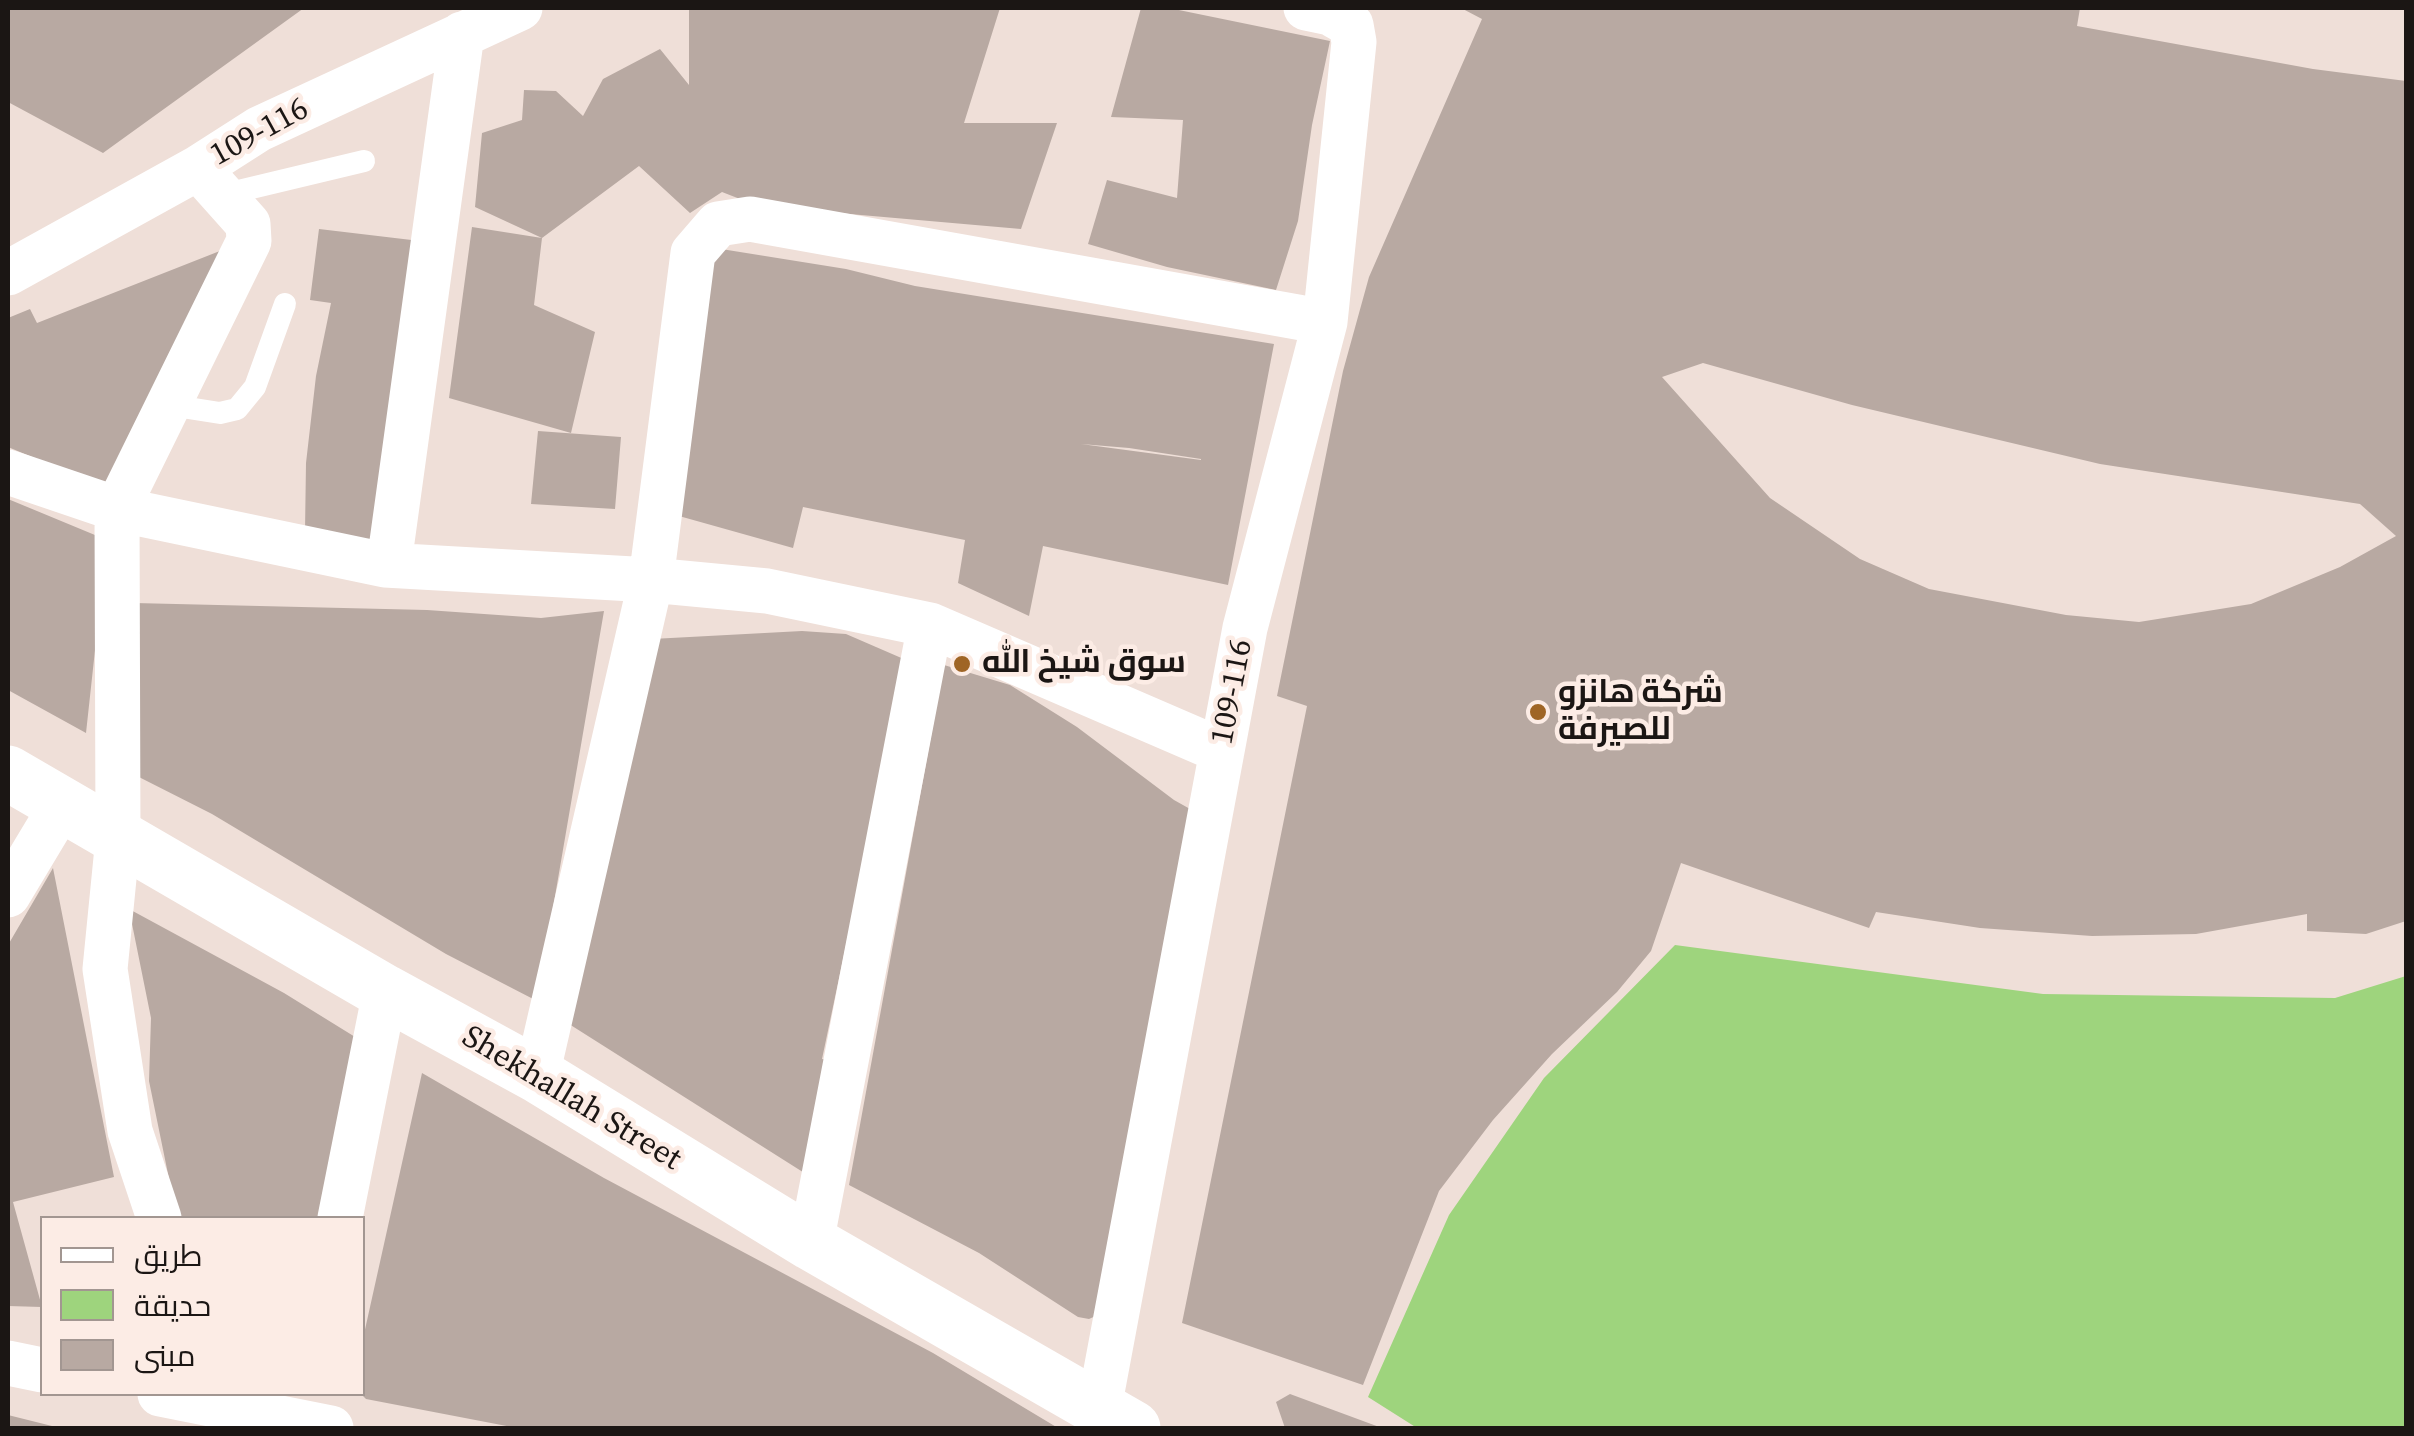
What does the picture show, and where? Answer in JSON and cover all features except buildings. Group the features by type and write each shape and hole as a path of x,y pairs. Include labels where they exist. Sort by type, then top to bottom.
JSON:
{"street":[{"name":"109-116","path":"8,273 210,181 258,129 520,8"},
{"name":"109-116","path":"1116,1418 1245,628 1325,322 1354,42 1350,24 1330,13 1306,8"},
{"path":"385,565 391,549 462,34"},
{"path":"158,1216 130,1131 104,969 118,838 117,509 249,241 248,224 210,181"},
{"path":"537,1075 651,580 692,252 718,224 750,219 1325,322"},
{"path":"8,472 117,509 385,565 651,580 767,591 930,625 1222,751"},
{"path":"811,1242 930,625"},
{"name":"Shekhallah Street","path":"8,773 385,992 537,1075 811,1242 1116,1418"},
{"path":"8,895 62,805"},
{"path":"340,1216 385,992"},
{"path":"8,1363 40,1370"},
{"path":"162,1406 311,1415"}],"lane":[{"path":"210,181 364,162"},
{"path":"169,404 220,413 237,408 255,388 285,304"}],"green space":[{"path":"1675,945 2043,994 2335,998 2406,976 2406,1428 1417,1428 1368,1397 1449,1215 1544,1078"}],"place":[{"name":"سوق شيخ الله","path":"962,664"},
{"name":"شركة هانزو للصيرفة","path":"1538,712"}]}
